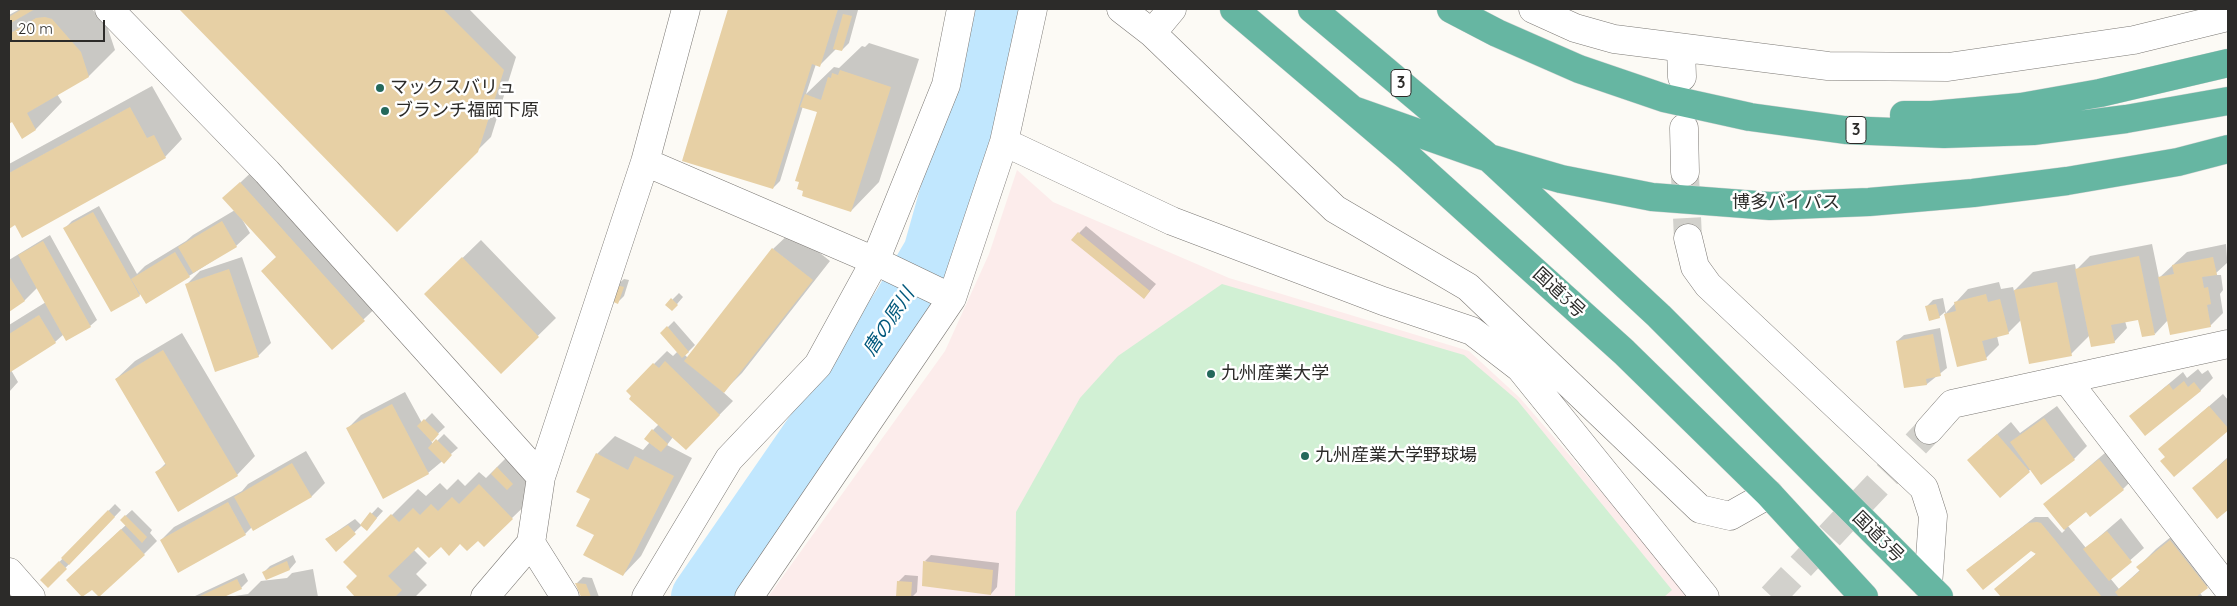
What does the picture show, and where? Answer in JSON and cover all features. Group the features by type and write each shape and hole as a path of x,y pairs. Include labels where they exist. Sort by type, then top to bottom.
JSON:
{"highway":[{"name":"国道3号","path":"1234,9 1353,110 1547,281 1624,352 1768,494 1864,597"},
{"name":"国道3号","path":"1312,9 1489,158 1659,316 1934,592"},
{"name":"3","path":"1451,9 1497,33 1579,69 1664,98 1750,117 1845,130 1944,134 2052,128 2126,120 2228,101"},
{"path":"1664,98 1841,115 1932,116 2047,102 2100,93 2228,62"},
{"name":"博多バイパス","path":"1353,110 1489,158 1561,179 1652,197 1770,206 1879,202 2067,181 2178,162 2228,149"},
{"path":"1652,197 1764,216 1869,216 2068,195 2228,167"}],"street":[{"path":"109,9 267,172 541,477"},
{"path":"485,597 531,543 541,477 645,162 686,9"},
{"path":"646,597 730,459 818,365 875,261 946,85 961,9"},
{"path":"749,597 952,298 1004,142 1033,9"},
{"path":"1121,9 1152,33 1335,208 1468,287 1700,509 1730,516 1768,494"},
{"path":"1152,33 1172,9"},
{"path":"1533,9 1575,28 1614,39 1680,49 1828,66 1948,67 2134,40 2228,17"},
{"path":"1680,49 1682,77"},
{"path":"1684,128 1685,172"},
{"path":"1004,142 1172,221 1383,301 1472,331 1520,368 1705,597"},
{"path":"645,162 875,261 952,298"},
{"path":"1688,238 1695,267 1708,285 1924,488 1933,516 1934,592"},
{"path":"1929,430 1952,404 2228,344"},
{"path":"2066,379 2228,589"},
{"path":"531,543 565,597"},
{"path":"9,572 31,597"}],"shaded area":[{"name":"九州産業大学野球場","path":"1017,170 1053,202 1229,278 1469,351 1520,398 1692,597 768,597 945,351 989,254"}],"green space":[{"name":"九州産業大学野球場","path":"1222,284 1464,355 1517,400 1672,590 1664,597 1015,597 1016,512 1080,398 1118,356"}],"building":[{"path":"22,9 35,9 9,24 9,17"},
{"name":"ブランチ福岡下原","path":"179,9 443,9 504,70 478,152 397,232"},
{"path":"728,9 838,9 820,67 812,64 773,189 682,161"},
{"path":"843,14 852,16 842,51 833,49"},
{"path":"45,17 52,19 81,52 89,77 27,113 36,130 22,139 12,122 9,124 9,34 36,18"},
{"path":"840,70 891,87 851,212 802,196 803,191 797,189 799,182 795,181 817,112 800,107 805,94 821,100 828,77 831,78 832,73 838,75"},
{"path":"130,107 147,138 154,135 166,158 22,238 15,225 9,229 9,173"},
{"path":"240,182 365,321 332,350 261,271 276,257 222,198"},
{"path":"93,212 140,296 111,312 63,228"},
{"path":"222,221 237,247 193,273 178,247"},
{"path":"1078,232 1150,291 1144,299 1071,240"},
{"path":"43,241 91,327 66,341 18,255"},
{"path":"772,248 813,280 724,393 684,361"},
{"path":"175,252 190,277 146,304 131,279"},
{"path":"2139,256 2155,335 2142,337 2138,320 2111,325 2115,343 2091,347 2075,269"},
{"path":"462,257 539,337 501,374 424,294"},
{"path":"2213,257 2217,275 2202,277 2204,288 2208,287 2211,304 2207,305 2211,327 2170,335 2158,277 2174,274 2172,265"},
{"path":"229,269 259,357 215,372 185,284"},
{"path":"9,276 25,301 9,312"},
{"path":"2057,282 2072,356 2029,364 2014,290"},
{"path":"616,285 624,287 618,304 611,301"},
{"path":"1986,294 1988,302 2000,299 2009,334 1982,341 1987,360 1957,367 1944,314 1956,311 1954,302"},
{"path":"671,298 678,305 672,311 665,305"},
{"path":"1936,304 1940,318 1929,321 1925,306"},
{"path":"39,315 56,343 9,373 9,334"},
{"path":"667,326 689,352 682,358 660,333"},
{"path":"1933,334 1941,376 1926,379 1927,385 1904,388 1896,341"},
{"path":"163,350 238,476 178,512 155,472 166,465 115,379"},
{"path":"665,361 720,415 686,450 629,399 631,396 626,391 653,363 659,368"},
{"path":"2184,381 2188,387 2194,382 2201,391 2145,436 2129,416 2169,384 2173,390"},
{"path":"392,404 429,474 383,499 346,428"},
{"path":"2209,406 2228,428 2228,431 2174,477 2160,461 2165,457 2158,449"},
{"path":"2044,418 2075,460 2041,485 2010,442"},
{"path":"424,419 439,434 432,442 417,426"},
{"path":"652,429 668,444 661,452 644,439"},
{"path":"1997,434 2030,472 2000,498 1967,460"},
{"path":"436,439 452,455 444,464 428,448"},
{"path":"596,453 628,470 635,456 674,476 623,576 583,555 594,535 576,526 590,499 576,492"},
{"path":"2228,458 2228,510 2217,519 2192,488"},
{"path":"2099,459 2124,490 2090,517 2086,512 2064,530 2043,504"},
{"path":"292,463 312,497 253,531 234,497"},
{"path":"497,467 513,484 507,490 491,474"},
{"path":"479,484 513,519 484,547 478,541 467,551 460,544 449,556 441,547 429,558 418,547 388,576 402,590 395,597 355,597 346,587 357,576 343,562 391,514 399,522 413,508 420,515 431,504 438,511 452,497 459,504"},
{"path":"228,502 246,535 178,573 160,540"},
{"path":"108,510 115,517 69,565 61,558"},
{"path":"370,512 377,518 367,531 360,525"},
{"path":"125,515 147,537 142,543 120,520"},
{"path":"2028,523 2041,523 2102,597 2001,597 1994,589 2036,554 2031,551 1983,590 1966,570"},
{"path":"348,525 356,534 336,552 325,539"},
{"path":"121,529 145,555 99,597 92,590 82,597 66,580"},
{"path":"2107,531 2132,562 2109,581 2083,549"},
{"path":"2170,540 2208,588 2196,597 2119,597 2115,592 2140,571 2136,567"},
{"path":"59,561 67,569 48,588 40,580"},
{"path":"287,561 290,570 266,580 262,572"},
{"path":"923,561 993,570 991,595 922,586"},
{"path":"237,579 242,589 224,597 198,597"},
{"path":"897,581 912,582 911,597 896,597"},
{"path":"575,583 586,584 591,597 581,597"}],"waterway":[{"name":"唐の原川","path":"700,597 901,306 932,253 1001,9"}],"tunnel":[{"path":"1685,176 1688,238"},
{"path":"1772,597 1929,430"}],"place":[{"name":"マックスバリュ","path":"380,88"},
{"name":"ブランチ福岡下原","path":"385,111"},
{"name":"九州産業大学","path":"1211,374"},
{"name":"九州産業大学野球場","path":"1305,456"}]}
